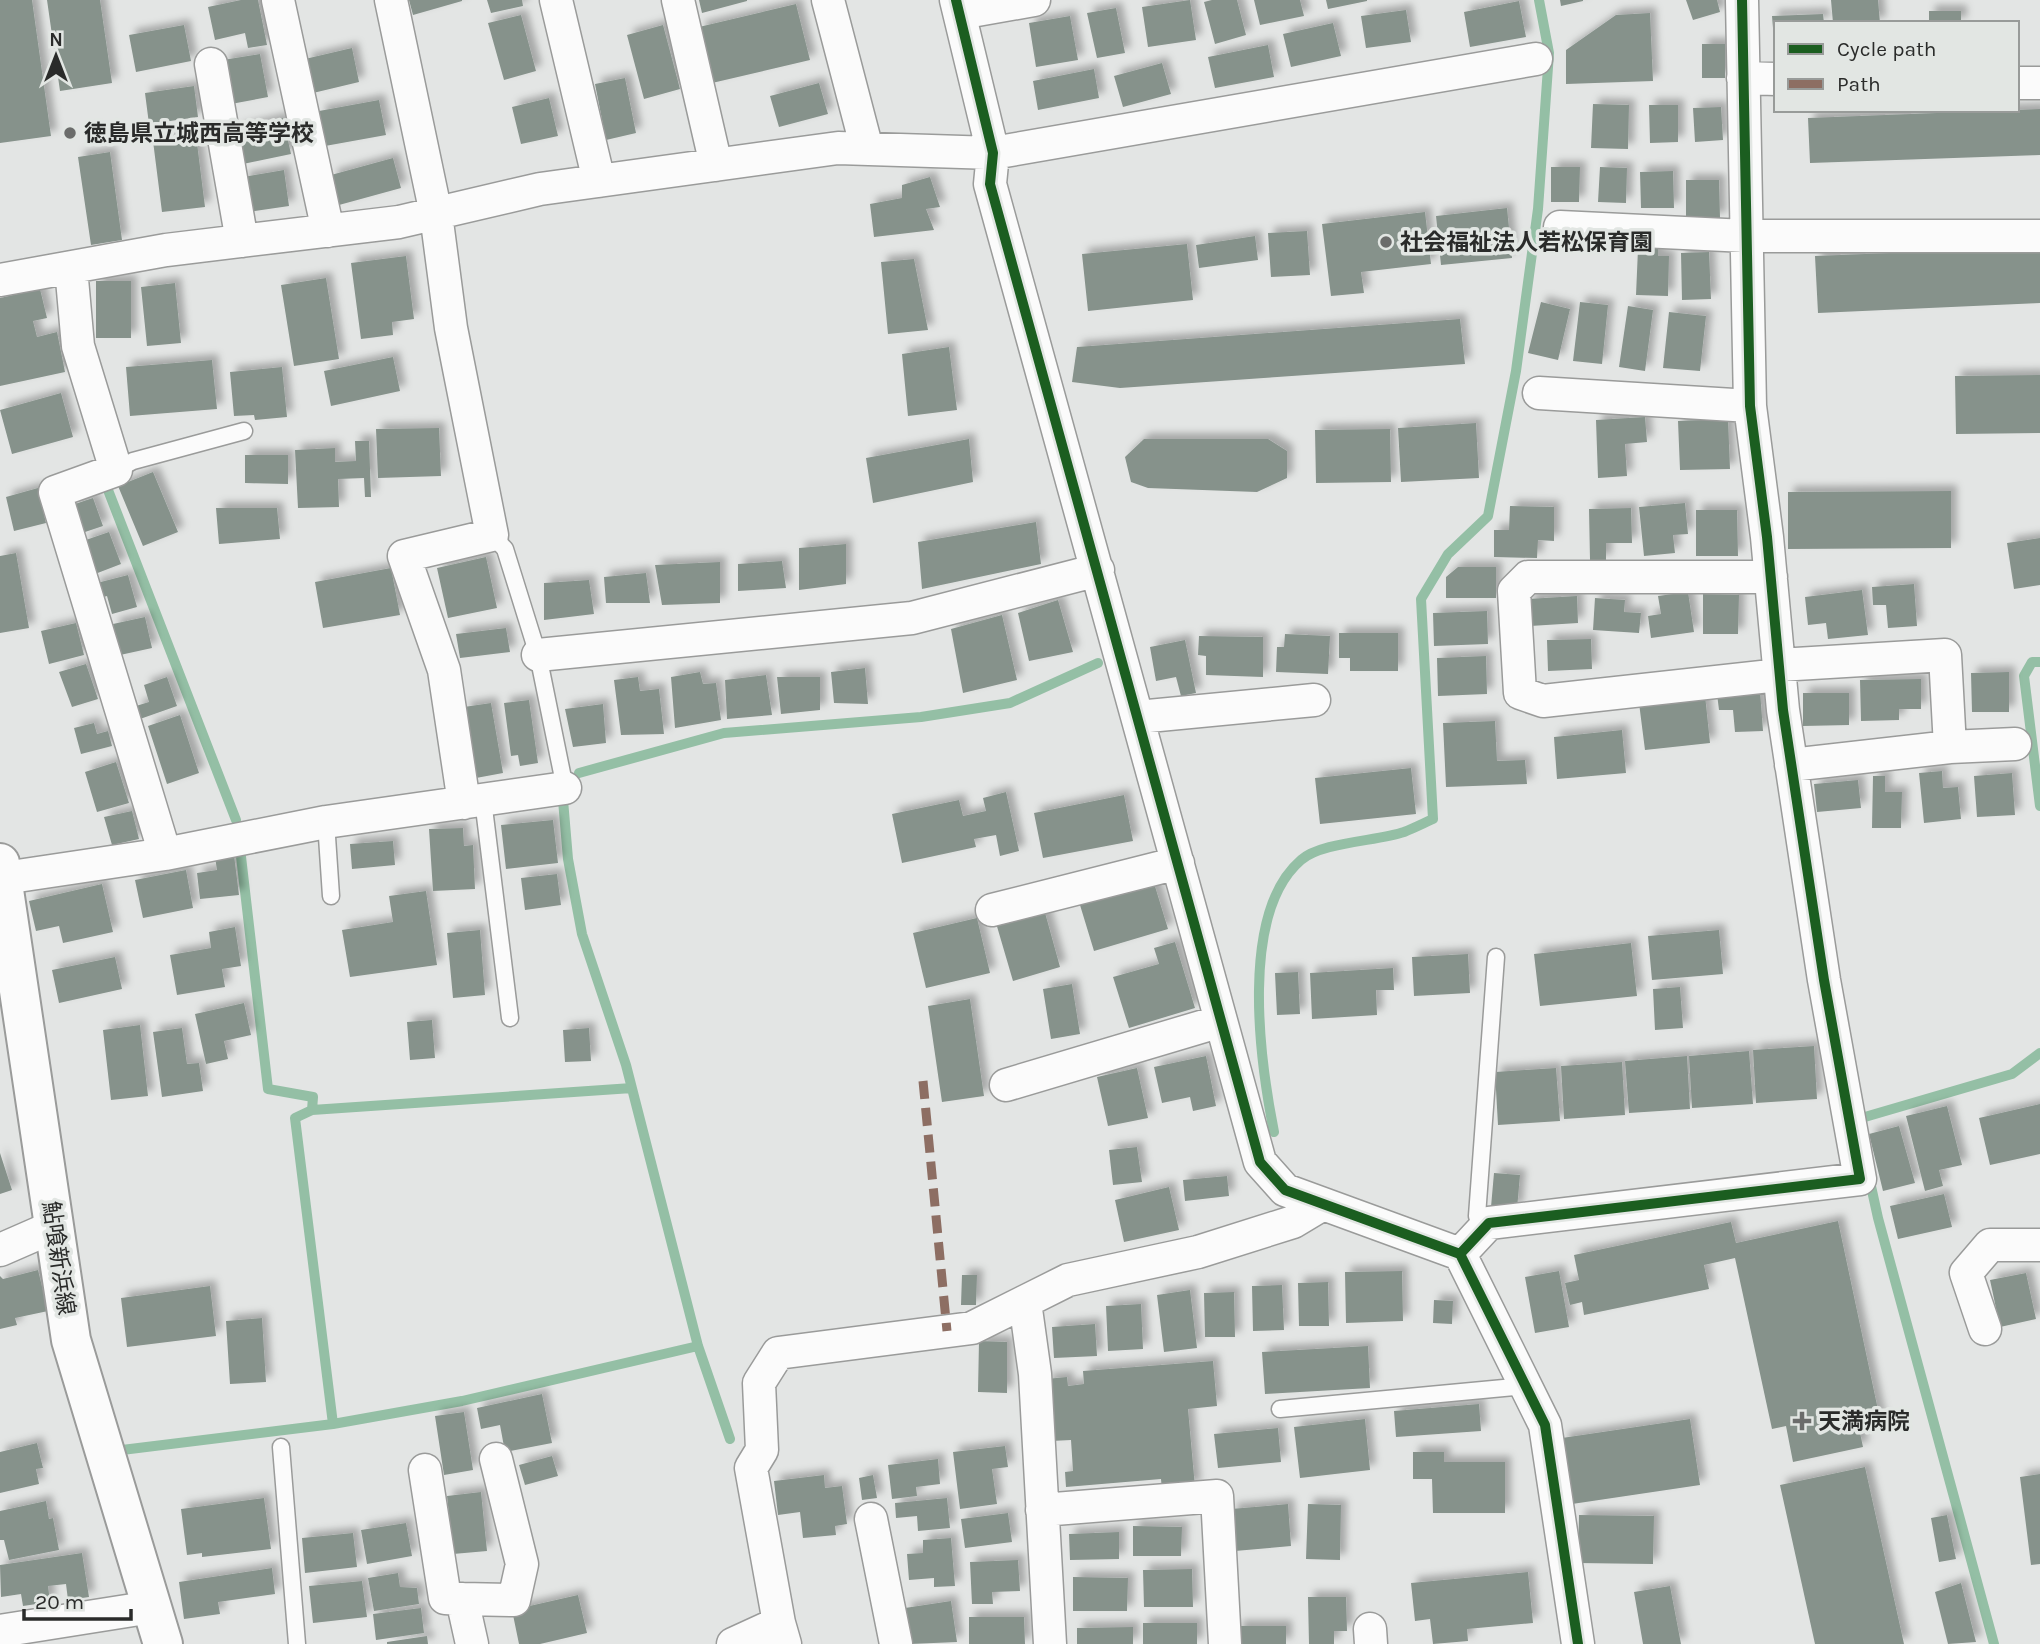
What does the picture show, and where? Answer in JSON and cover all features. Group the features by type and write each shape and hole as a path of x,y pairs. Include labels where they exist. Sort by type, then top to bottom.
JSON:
{"main road":[{"name":"鮎喰新浜線","path":"2,871 71,1340 163,1644"}],"street":[{"path":"278,0 328,231"},
{"path":"391,0 436,214 451,328 492,535 404,556 444,670 473,801"},
{"path":"556,0 599,181"},
{"path":"678,0 716,165"},
{"path":"828,0 867,149"},
{"path":"1034,0 958,6 993,153 990,184 1260,1161 1285,1190 1460,1254 1545,1425 1577,1644"},
{"path":"1460,1254 1489,1223 1860,1179 1824,980 1791,765 1750,406 1742,0"},
{"path":"0,280 166,250 328,231 436,214 540,189 838,148 993,153 1536,59"},
{"path":"211,64 243,241"},
{"path":"1743,78 1774,79"},
{"path":"2019,83 2040,83"},
{"path":"1560,227 1746,236 2040,236"},
{"path":"71,268 78,346 116,470 55,492 165,854"},
{"path":"1539,393 1750,406"},
{"path":"538,655 912,618 1098,570"},
{"path":"1771,577 1528,577 1514,591 1520,693 1543,701 1780,670 1945,655 1950,747"},
{"path":"1138,717 1314,700"},
{"path":"1791,765 1950,747 2015,744"},
{"path":"2,871 165,854 326,822 565,788"},
{"path":"992,909 1178,863"},
{"path":"1006,1085 1221,1021"},
{"path":"733,1644 782,1633 751,1468 762,1450 759,1383 778,1353 972,1328 1068,1280 1198,1252 1293,1222 1323,1204"},
{"path":"0,1250 55,1226"},
{"path":"1985,1329 1966,1273 1990,1245 2040,1245"},
{"path":"1025,1302 1035,1374 1050,1644"},
{"path":"425,1470 445,1598 514,1600 522,1564 496,1459"},
{"path":"1042,1510 1217,1496 1224,1644"},
{"path":"871,1519 896,1644"},
{"path":"462,1599 472,1644"},
{"path":"0,1631 152,1607"}],"lane":[{"path":"116,470 133,461 244,431"},
{"path":"492,535 505,550 538,655 565,788"},
{"path":"473,801 510,1018"},
{"path":"326,822 331,897"},
{"path":"1483,1230 1477,1216 1496,957"},
{"path":"1280,1409 1525,1386"},
{"path":"281,1447 297,1644"}],"building":[{"path":"0,0 32,0 51,136 0,143"},
{"path":"47,0 100,0 112,83 60,91"},
{"path":"241,0 258,0 267,45 248,48 245,33 215,40 208,7"},
{"path":"409,0 462,0 462,1 413,15"},
{"path":"487,0 522,0 523,6 491,13"},
{"path":"699,0 747,0 747,1 702,13"},
{"path":"1190,0 1196,40 1148,47 1142,7"},
{"path":"1237,0 1246,35 1215,44 1204,2"},
{"path":"1254,0 1300,0 1304,16 1260,25"},
{"path":"1326,0 1367,0 1367,1 1328,9"},
{"path":"1560,0 1583,0 1583,1 1561,6"},
{"path":"1686,0 1717,0 1720,12 1693,20"},
{"path":"1831,0 1878,0 1880,21 1833,21"},
{"path":"1519,1 1526,37 1470,47 1464,12"},
{"path":"796,4 810,60 712,83 699,27"},
{"path":"1116,8 1125,53 1097,58 1087,13"},
{"path":"1406,10 1411,42 1366,48 1361,16"},
{"path":"1929,11 1961,11 1961,21 1929,21"},
{"path":"1650,13 1653,81 1566,84 1566,50 1616,15"},
{"path":"1823,14 1824,21 1774,21 1774,40 1772,16"},
{"path":"521,15 536,71 504,80 488,23"},
{"path":"1070,16 1078,60 1036,67 1029,23"},
{"path":"1333,23 1341,56 1291,67 1283,34"},
{"path":"184,25 191,61 136,72 129,35"},
{"path":"663,25 680,89 644,99 627,35"},
{"path":"1702,44 1725,44 1725,78 1702,78"},
{"path":"1268,45 1274,77 1215,88 1208,57"},
{"path":"352,48 359,82 313,93 305,59"},
{"path":"260,54 268,97 231,104 223,60"},
{"path":"1162,63 1171,94 1123,107 1114,76"},
{"path":"1094,69 1099,98 1038,110 1033,81"},
{"path":"625,78 636,133 606,140 595,84"},
{"path":"819,83 828,114 779,127 770,96"},
{"path":"194,86 198,117 149,124 145,93"},
{"path":"549,98 558,136 521,144 512,107"},
{"path":"379,100 386,135 325,146 319,111"},
{"path":"1593,104 1629,105 1628,149 1591,148"},
{"path":"1649,105 1678,105 1678,142 1650,143"},
{"path":"1721,107 1723,140 1695,142 1693,108"},
{"path":"2040,109 2040,155 1810,163 1808,118 2019,112 2019,110"},
{"path":"283,118 291,154 243,164 236,129"},
{"path":"196,135 205,207 162,212 153,141"},
{"path":"110,152 122,240 91,245 78,157"},
{"path":"393,158 401,188 339,205 331,175"},
{"path":"1551,167 1580,167 1579,202 1551,202"},
{"path":"1600,167 1627,168 1626,203 1598,202"},
{"path":"284,170 289,206 248,212 243,177"},
{"path":"1673,171 1674,208 1641,208 1640,172"},
{"path":"930,177 940,207 926,209 934,230 874,237 870,204 902,198 902,185"},
{"path":"1686,180 1719,180 1720,218 1686,219"},
{"path":"1507,208 1512,258 1441,265 1436,216"},
{"path":"1425,212 1431,264 1361,272 1364,293 1331,296 1322,224"},
{"path":"1307,231 1310,275 1271,277 1268,233"},
{"path":"1255,236 1258,260 1199,268 1196,245"},
{"path":"1187,244 1193,300 1088,311 1082,254"},
{"path":"2040,247 2040,303 1818,313 1815,256"},
{"path":"1638,249 1658,249 1658,256 1669,256 1668,296 1636,295"},
{"path":"1709,252 1711,299 1682,300 1681,253"},
{"path":"406,256 414,319 392,322 393,335 361,339 351,263"},
{"path":"914,259 928,330 888,334 881,262"},
{"path":"326,278 339,359 294,366 281,285"},
{"path":"96,281 131,281 131,338 96,338"},
{"path":"175,283 181,343 147,346 141,287"},
{"path":"40,289 47,318 33,321 37,337 57,332 65,372 0,386 0,298"},
{"path":"1541,302 1570,309 1558,360 1528,353"},
{"path":"1580,302 1608,305 1602,364 1573,361"},
{"path":"1628,306 1653,310 1645,371 1619,367"},
{"path":"1669,312 1706,316 1700,371 1663,368"},
{"path":"1460,319 1465,364 1120,388 1072,382 1077,347"},
{"path":"949,347 957,410 908,416 902,354"},
{"path":"393,357 400,391 331,406 324,371"},
{"path":"212,360 217,409 130,416 126,367"},
{"path":"282,367 287,417 255,420 254,415 234,416 230,372"},
{"path":"2040,375 2040,433 1956,434 1955,376"},
{"path":"61,393 73,437 12,454 0,410"},
{"path":"1645,417 1647,442 1625,444 1627,476 1598,478 1596,420"},
{"path":"1728,419 1730,469 1680,470 1678,421"},
{"path":"1476,423 1479,478 1401,482 1398,428"},
{"path":"439,428 441,476 378,478 376,429"},
{"path":"1390,429 1391,482 1316,483 1315,430"},
{"path":"969,439 973,482 873,503 866,458"},
{"path":"1144,439 1268,439 1287,451 1287,478 1257,492 1148,488 1131,482 1125,457"},
{"path":"355,441 369,441 371,497 365,497 364,478 338,479 339,507 298,508 295,450 335,448 335,462 356,461"},
{"path":"245,455 288,455 288,484 245,483"},
{"path":"153,472 178,532 143,546 118,486"},
{"path":"38,488 46,523 14,531 6,497"},
{"path":"1951,491 1951,548 1788,549 1788,492"},
{"path":"93,498 103,526 82,533 72,505"},
{"path":"1685,503 1688,534 1673,535 1675,553 1644,556 1639,507"},
{"path":"1510,506 1554,507 1554,541 1538,540 1537,558 1494,557 1494,530 1509,530"},
{"path":"216,508 277,508 280,539 219,544"},
{"path":"1631,508 1632,543 1606,543 1606,560 1590,560 1589,509"},
{"path":"1696,510 1737,510 1738,556 1696,556"},
{"path":"1036,522 1041,564 922,589 918,542"},
{"path":"109,532 121,564 95,574 83,541"},
{"path":"2040,538 2040,585 2014,589 2007,543"},
{"path":"846,544 846,584 799,590 799,548"},
{"path":"16,553 29,628 0,633 0,556"},
{"path":"486,557 497,608 448,618 437,568"},
{"path":"782,561 786,588 738,591 738,564"},
{"path":"720,562 720,603 662,605 655,565"},
{"path":"1458,567 1496,567 1496,598 1446,598 1446,577"},
{"path":"391,568 400,615 323,628 315,582"},
{"path":"646,573 650,603 606,603 604,577"},
{"path":"128,575 137,607 112,614 107,596 97,599 93,584"},
{"path":"589,580 594,614 544,620 544,583"},
{"path":"1914,584 1917,626 1888,628 1886,605 1873,605 1872,587"},
{"path":"1862,590 1868,635 1828,639 1826,623 1808,625 1805,597"},
{"path":"1688,592 1694,632 1651,638 1648,616 1661,614 1658,596"},
{"path":"1703,594 1739,595 1738,634 1703,634"},
{"path":"1577,596 1578,623 1530,626 1528,599"},
{"path":"1595,598 1625,600 1624,612 1641,613 1639,633 1593,630"},
{"path":"1058,600 1073,652 1029,661 1018,613"},
{"path":"1487,611 1488,644 1434,646 1433,613"},
{"path":"1002,615 1017,680 963,693 951,629"},
{"path":"145,617 152,648 120,655 113,624"},
{"path":"76,623 84,655 49,664 41,631"},
{"path":"506,628 510,652 460,658 456,634"},
{"path":"1339,633 1398,633 1398,671 1350,671 1350,658 1339,658"},
{"path":"1285,634 1330,636 1328,674 1276,672 1277,647 1284,647"},
{"path":"1199,636 1263,637 1263,677 1206,675 1206,656 1198,655"},
{"path":"1591,639 1592,669 1548,671 1547,640"},
{"path":"1185,640 1196,693 1181,696 1176,677 1156,681 1150,647"},
{"path":"1486,656 1487,694 1438,696 1437,658"},
{"path":"86,664 98,699 72,707 59,672"},
{"path":"865,668 868,704 834,703 831,672"},
{"path":"700,672 703,684 716,683 721,720 675,728 671,677"},
{"path":"2009,672 2009,712 1972,712 1971,673"},
{"path":"766,675 772,715 727,719 725,680"},
{"path":"167,677 177,706 140,719 136,706 149,702 144,685"},
{"path":"638,677 640,691 659,689 664,734 621,735 614,680"},
{"path":"777,677 820,677 820,710 781,714"},
{"path":"1921,679 1921,709 1899,709 1899,720 1861,721 1860,680"},
{"path":"1760,691 1763,731 1735,732 1733,710 1719,710 1717,694"},
{"path":"1803,693 1849,693 1849,725 1803,726"},
{"path":"1705,695 1710,743 1645,750 1639,703"},
{"path":"529,700 538,763 520,766 518,755 511,756 504,703"},
{"path":"491,703 503,773 476,778 464,707"},
{"path":"603,704 606,743 573,747 565,709"},
{"path":"180,715 199,773 167,784 148,726"},
{"path":"1495,721 1497,761 1525,760 1527,784 1446,787 1443,723"},
{"path":"94,723 97,734 108,731 112,746 81,754 74,728"},
{"path":"1622,730 1626,773 1557,779 1554,737"},
{"path":"116,762 129,803 97,812 85,772"},
{"path":"1411,768 1416,814 1320,824 1315,778"},
{"path":"1942,771 1943,788 1958,787 1961,819 1924,823 1919,773"},
{"path":"2012,773 2015,815 1977,817 1974,776"},
{"path":"1873,776 1885,776 1885,792 1902,792 1901,828 1872,828"},
{"path":"1858,780 1861,808 1817,812 1814,784"},
{"path":"1006,792 1019,851 1000,856 996,835 974,839 976,847 902,863 892,814 959,800 963,816 986,811 983,798"},
{"path":"1124,795 1133,841 1043,858 1034,813"},
{"path":"132,811 139,839 112,845 104,817"},
{"path":"553,820 558,863 506,869 501,825"},
{"path":"463,828 464,846 473,845 475,889 433,891 429,829"},
{"path":"393,841 395,865 352,869 350,844"},
{"path":"234,855 239,895 200,899 197,873 217,870 215,857"},
{"path":"186,870 193,908 143,918 135,880"},
{"path":"557,874 561,905 525,910 521,878"},
{"path":"1154,883 1168,929 1094,951 1080,905"},
{"path":"102,884 113,932 63,943 59,926 36,931 29,901"},
{"path":"426,891 437,965 350,977 342,930 393,922 389,896"},
{"path":"1044,909 1060,967 1013,981 996,923"},
{"path":"977,918 990,973 926,988 913,933"},
{"path":"235,927 241,966 222,969 225,987 177,995 170,955 211,948 209,932"},
{"path":"480,930 485,995 453,998 447,933"},
{"path":"1719,930 1723,974 1652,980 1648,936"},
{"path":"1175,942 1195,1008 1129,1028 1113,977 1159,964 1154,948"},
{"path":"1631,943 1637,996 1540,1006 1534,954"},
{"path":"1468,954 1470,993 1414,996 1412,957"},
{"path":"115,957 122,989 59,1003 52,970"},
{"path":"1393,968 1394,990 1376,990 1377,1015 1312,1019 1310,973"},
{"path":"1298,972 1300,1014 1277,1015 1275,973"},
{"path":"1072,984 1080,1034 1051,1039 1043,989"},
{"path":"1680,987 1683,1028 1655,1030 1653,989"},
{"path":"970,999 984,1096 942,1102 928,1006"},
{"path":"244,1003 251,1035 224,1041 228,1059 206,1064 195,1014"},
{"path":"432,1020 435,1058 410,1060 407,1022"},
{"path":"140,1025 148,1096 111,1100 103,1030"},
{"path":"182,1028 187,1064 199,1063 203,1091 162,1097 153,1032"},
{"path":"589,1028 591,1061 565,1062 563,1030"},
{"path":"1814,1046 1817,1099 1756,1103 1753,1050"},
{"path":"1749,1051 1753,1104 1692,1108 1689,1056"},
{"path":"1206,1056 1216,1106 1193,1111 1190,1097 1162,1103 1154,1067"},
{"path":"1687,1056 1690,1109 1629,1113 1625,1061"},
{"path":"1622,1062 1625,1115 1564,1119 1561,1066"},
{"path":"1137,1068 1148,1118 1108,1126 1097,1077"},
{"path":"1556,1068 1560,1121 1498,1125 1495,1072"},
{"path":"2040,1104 2040,1154 1990,1165 1979,1118"},
{"path":"1947,1106 1962,1165 1939,1170 1943,1186 1925,1191 1906,1116"},
{"path":"1899,1126 1915,1183 1883,1191 1869,1134"},
{"path":"1137,1147 1142,1182 1113,1185 1109,1150"},
{"path":"0,1153 12,1190 0,1194"},
{"path":"1494,1173 1520,1175 1517,1209 1491,1207"},
{"path":"1227,1176 1229,1196 1185,1201 1183,1180"},
{"path":"1169,1187 1179,1230 1124,1242 1115,1200"},
{"path":"1944,1194 1952,1227 1898,1239 1890,1206"},
{"path":"1838,1221 1881,1424 1859,1428 1863,1447 1793,1462 1786,1426 1772,1429 1735,1258 1704,1265 1709,1289 1584,1315 1582,1302 1570,1305 1565,1283 1579,1280 1574,1255 1731,1222 1736,1243"},
{"path":"38,1270 48,1311 15,1318 17,1325 0,1329 0,1276 3,1279"},
{"path":"1402,1271 1403,1321 1346,1323 1345,1272"},
{"path":"1559,1271 1569,1327 1535,1333 1525,1277"},
{"path":"2026,1273 2036,1319 2000,1327 1990,1280"},
{"path":"962,1275 977,1275 976,1305 961,1305"},
{"path":"1328,1282 1329,1326 1299,1326 1298,1283"},
{"path":"1282,1285 1284,1330 1253,1331 1252,1286"},
{"path":"210,1286 216,1336 127,1347 121,1298"},
{"path":"1190,1290 1197,1348 1164,1352 1157,1295"},
{"path":"1234,1292 1235,1337 1205,1337 1204,1293"},
{"path":"1434,1300 1453,1301 1452,1324 1433,1323"},
{"path":"1141,1304 1143,1349 1108,1351 1106,1306"},
{"path":"262,1318 266,1382 230,1384 226,1321"},
{"path":"1095,1324 1097,1356 1054,1358 1052,1327"},
{"path":"979,1341 1007,1342 1007,1393 978,1392"},
{"path":"1368,1346 1370,1388 1265,1394 1262,1352"},
{"path":"1213,1361 1217,1406 1188,1409 1195,1487 1162,1490 1161,1479 1066,1487 1065,1472 1073,1471 1071,1440 1051,1441 1046,1379 1067,1377 1068,1386 1084,1384 1083,1371"},
{"path":"542,1394 552,1443 505,1452 500,1425 481,1429 477,1408"},
{"path":"1479,1404 1481,1431 1396,1437 1394,1411"},
{"path":"464,1412 473,1470 444,1475 435,1416"},
{"path":"1365,1419 1370,1470 1300,1478 1294,1427"},
{"path":"1690,1419 1700,1485 1572,1504 1562,1438"},
{"path":"1278,1428 1281,1462 1218,1468 1214,1434"},
{"path":"37,1443 43,1468 36,1469 39,1484 0,1493 0,1452"},
{"path":"1005,1446 1008,1467 992,1469 997,1504 960,1509 953,1452"},
{"path":"1413,1452 1444,1452 1444,1462 1505,1462 1505,1513 1433,1513 1432,1479 1413,1479"},
{"path":"552,1456 558,1476 525,1485 519,1465"},
{"path":"938,1459 940,1484 916,1487 917,1496 892,1499 888,1465"},
{"path":"1865,1467 1904,1644 1815,1644 1780,1485"},
{"path":"2040,1474 2040,1564 2031,1565 2020,1477"},
{"path":"824,1475 825,1488 842,1486 847,1524 835,1526 836,1535 803,1538 800,1512 778,1515 774,1481"},
{"path":"873,1475 877,1498 862,1500 859,1478"},
{"path":"481,1492 487,1551 453,1554 447,1496"},
{"path":"264,1498 271,1549 202,1557 202,1553 187,1555 181,1509"},
{"path":"947,1498 950,1528 918,1531 917,1516 896,1518 895,1503"},
{"path":"46,1501 49,1519 53,1518 59,1550 9,1560 4,1540 0,1540 0,1511"},
{"path":"1288,1504 1291,1546 1235,1551 1231,1509"},
{"path":"1308,1504 1341,1505 1340,1560 1306,1559"},
{"path":"1008,1513 1012,1542 965,1548 961,1519"},
{"path":"1579,1515 1654,1516 1653,1564 1578,1563"},
{"path":"1947,1515 1956,1559 1939,1562 1931,1518"},
{"path":"406,1523 412,1556 367,1564 361,1530"},
{"path":"1133,1526 1182,1527 1181,1556 1133,1556"},
{"path":"1119,1532 1119,1559 1070,1560 1069,1534"},
{"path":"353,1533 357,1567 305,1573 302,1538"},
{"path":"951,1538 955,1586 934,1587 934,1578 909,1580 907,1554 923,1553 923,1540"},
{"path":"82,1553 89,1597 68,1600 66,1584 48,1586 50,1602 23,1606 21,1594 1,1597 0,1565"},
{"path":"1018,1560 1020,1591 992,1592 993,1604 972,1604 970,1562"},
{"path":"272,1568 275,1594 218,1602 220,1614 184,1619 179,1582"},
{"path":"1192,1569 1193,1607 1144,1607 1143,1570"},
{"path":"1528,1572 1533,1623 1467,1629 1468,1641 1433,1644 1430,1619 1415,1621 1411,1583"},
{"path":"398,1573 400,1587 417,1588 419,1604 374,1611 368,1578"},
{"path":"1073,1577 1128,1578 1127,1611 1073,1611"},
{"path":"362,1581 367,1617 313,1623 309,1586"},
{"path":"1961,1583 1976,1642 1948,1644 1935,1592"},
{"path":"1670,1586 1681,1644 1643,1644 1634,1592"},
{"path":"578,1595 587,1633 540,1644 519,1644 512,1610"},
{"path":"1308,1597 1346,1597 1347,1631 1334,1631 1334,1644 1309,1644"},
{"path":"951,1601 957,1642 910,1644 905,1608"},
{"path":"421,1608 424,1633 376,1640 373,1614"},
{"path":"969,1617 1024,1617 1025,1644 969,1644"},
{"path":"1143,1623 1197,1623 1197,1644 1143,1644"},
{"path":"1237,1626 1286,1626 1286,1644 1237,1644"},
{"path":"1133,1627 1133,1644 1077,1644 1077,1628"},
{"path":"427,1636 428,1644 387,1644 387,1642"}],"waterway":[{"path":"1274,1132 1260,1029 1259,989 1262,951 1269,915 1281,884 1301,860 1310,854 1322,849 1404,832 1433,819 1421,599 1448,554 1488,516 1516,371 1538,209 1549,53 1539,0"},
{"path":"108,490 236,820"},
{"path":"2040,662 2032,662 2024,676 2040,806"},
{"path":"579,773 724,733 921,717 1010,703 1098,663"},
{"path":"563,800 568,859 582,934 626,1065 698,1346 730,1439"},
{"path":"240,848 268,1089 313,1097 312,1110 632,1088"},
{"path":"1859,1123 1858,1119 2012,1074 2040,1053"},
{"path":"312,1110 295,1118 333,1424 462,1401 698,1346"},
{"path":"1869,1177 1994,1644"},
{"path":"122,1450 333,1424"}],"marked path":[{"path":"923,1081 947,1331"}],"cycle path":[{"path":"956,0 993,153 990,184 1260,1162 1285,1190 1460,1254 1545,1425 1578,1644"},
{"path":"1460,1254 1489,1223 1860,1179 1824,980 1783,710 1767,537 1750,406 1742,0"}],"place":[{"name":"徳島県立城西高等学校","path":"70,133"},
{"name":"社会福祉法人若松保育園","path":"1386,242"},
{"name":"天満病院","path":"1802,1421"}]}
